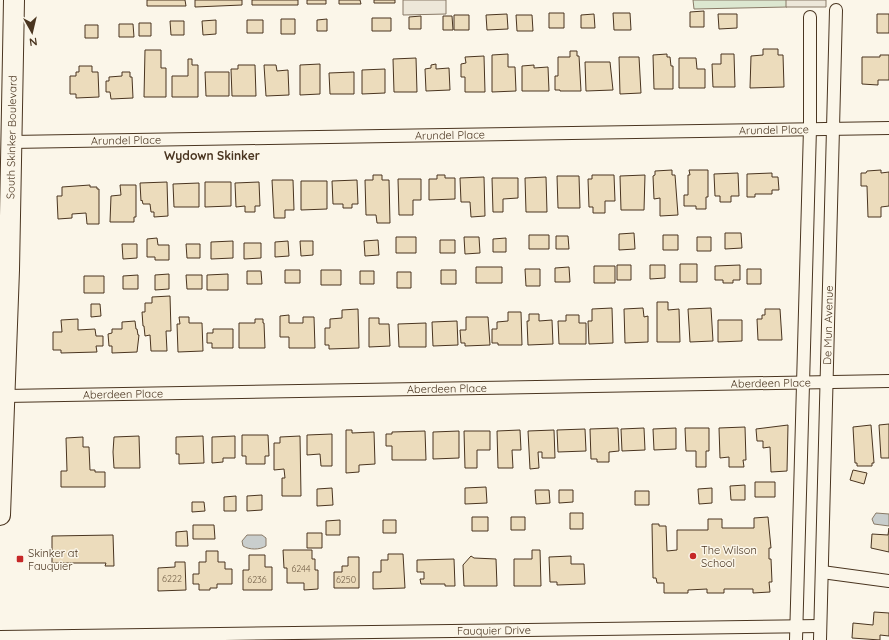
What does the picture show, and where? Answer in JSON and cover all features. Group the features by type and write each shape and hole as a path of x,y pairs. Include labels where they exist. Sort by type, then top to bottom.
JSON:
{"main road":[{"name":"South Skinker Boulevard","path":"0,514 5,396 14,0"}],"street":[{"name":"De Mun Avenue","path":"820,640 836,10"},
{"path":"796,640 810,128 810,17"},
{"name":"Arundel Place","path":"11,142 810,128 889,128"},
{"name":"Aberdeen Place","path":"5,396 889,380"},
{"path":"822,572 889,581"},
{"name":"Fauquier Drive","path":"0,637 564,634 820,626"}],"green space":[{"path":"693,0 787,0 787,7 694,9"}],"shaded area":[{"path":"403,0 446,0 446,14 403,15"},
{"path":"786,0 826,0 826,7 786,7"},
{"path":"876,513 889,514 889,526 874,524 872,519"},
{"path":"247,535 262,535 266,538 266,546 254,549 243,546 242,541"}],"building":[{"path":"147,0 185,0 186,6 147,6"},
{"path":"195,0 242,0 242,5 195,7"},
{"path":"252,0 298,0 298,5 252,5"},
{"path":"307,0 326,0 326,4 307,4"},
{"path":"339,0 360,0 361,4 339,4"},
{"path":"374,0 395,0 395,3 374,3"},
{"path":"704,11 704,27 690,27 690,12"},
{"path":"549,13 564,13 564,28 549,28"},
{"path":"613,13 630,13 631,30 614,30"},
{"path":"507,14 508,29 487,30 486,15"},
{"path":"594,14 595,28 581,28 581,15"},
{"path":"718,14 737,14 737,28 719,29"},
{"path":"877,14 889,14 889,33 877,33"},
{"path":"454,15 469,15 469,30 454,30"},
{"path":"516,15 532,15 533,31 517,31"},
{"path":"421,16 421,29 409,29 409,17"},
{"path":"443,16 452,16 453,30 443,30"},
{"path":"372,18 391,18 391,31 372,31"},
{"path":"281,19 295,19 295,34 281,34"},
{"path":"327,19 327,31 317,31 317,20"},
{"path":"216,20 216,34 203,35 202,21"},
{"path":"247,20 263,20 263,33 247,33"},
{"path":"170,21 184,21 184,35 171,35"},
{"path":"139,23 151,23 151,36 139,36"},
{"path":"119,24 133,24 134,37 119,37"},
{"path":"85,25 98,25 98,38 85,38"},
{"path":"763,49 778,49 778,55 783,55 784,87 750,88 751,56 763,55"},
{"path":"145,50 161,50 161,68 166,68 166,97 144,97"},
{"path":"570,51 577,51 577,56 579,56 581,91 555,90 555,76 558,76 558,57 570,57"},
{"path":"508,54 508,67 515,67 516,91 492,92 492,55"},
{"path":"667,54 667,57 670,57 671,66 673,66 673,89 654,89 653,55"},
{"path":"721,54 734,54 735,87 713,87 712,64 721,64"},
{"path":"880,55 889,55 889,80 878,80 878,85 862,84 862,57 880,57"},
{"path":"484,56 485,92 465,92 465,77 461,77 461,64 466,63 465,57"},
{"path":"619,57 639,57 641,93 620,94"},
{"path":"416,58 417,92 394,92 393,59"},
{"path":"679,58 696,58 697,69 705,69 705,88 679,88"},
{"path":"188,59 192,59 192,65 198,65 198,97 172,97 172,76 188,76"},
{"path":"585,62 610,62 613,90 586,91"},
{"path":"320,64 320,94 300,95 300,65"},
{"path":"436,64 436,69 449,68 450,90 426,91 425,69 431,68 431,65"},
{"path":"238,65 255,65 256,96 232,96 231,69 238,69"},
{"path":"264,65 276,65 277,71 288,70 289,95 266,96"},
{"path":"534,65 534,68 548,67 549,91 522,91 522,66"},
{"path":"79,66 92,66 92,72 98,72 99,97 76,98 76,94 70,94 70,76 76,76 76,72 79,72"},
{"path":"385,69 385,93 362,94 362,70"},
{"path":"122,72 130,72 130,77 132,77 133,98 111,99 110,92 106,92 106,81 109,81 109,77 122,76"},
{"path":"205,72 229,72 229,96 206,96"},
{"path":"354,72 354,94 330,94 329,73"},
{"path":"672,170 672,175 675,175 678,215 660,216 660,198 654,199 653,176 655,175 655,171"},
{"path":"689,170 708,170 708,197 706,197 706,209 696,209 696,206 684,206 684,195 688,195"},
{"path":"881,170 881,173 889,172 889,206 881,207 881,217 868,217 867,186 861,186 861,173"},
{"path":"738,173 739,196 731,196 731,202 720,202 720,196 715,196 714,174"},
{"path":"772,173 772,177 778,177 779,190 772,190 772,194 755,194 755,197 747,197 747,174"},
{"path":"373,175 382,175 382,180 389,180 390,223 377,223 376,215 366,215 365,180 373,180"},
{"path":"437,175 445,175 445,178 455,178 455,199 429,200 429,179 437,179"},
{"path":"592,175 614,175 615,201 605,201 605,213 593,213 593,207 589,207 588,179 592,179"},
{"path":"645,175 644,210 621,210 620,176"},
{"path":"557,176 579,176 580,208 558,208"},
{"path":"484,177 485,216 471,217 470,202 461,202 460,178"},
{"path":"546,177 547,212 526,212 525,178"},
{"path":"492,178 518,178 518,198 503,199 503,212 493,212"},
{"path":"398,179 421,179 421,200 413,200 413,215 399,215"},
{"path":"272,180 293,180 294,210 285,210 285,218 274,218"},
{"path":"357,180 358,204 352,204 352,208 343,208 343,204 333,204 332,181"},
{"path":"301,181 327,181 327,209 301,210"},
{"path":"167,182 168,216 154,217 154,212 151,212 150,204 143,204 142,200 141,201 140,183"},
{"path":"205,182 231,182 231,206 205,207"},
{"path":"259,182 260,206 255,206 255,212 245,212 245,206 236,207 235,183"},
{"path":"199,183 199,207 174,207 173,184"},
{"path":"90,185 90,187 97,187 97,189 99,189 99,224 87,224 86,213 72,214 72,218 58,219 57,196 62,196 62,187"},
{"path":"120,185 136,185 136,217 134,217 134,222 110,222 111,196 121,195"},
{"path":"634,233 635,249 619,250 619,234"},
{"path":"725,233 741,233 742,248 725,249"},
{"path":"529,235 549,235 549,249 529,249"},
{"path":"663,235 678,235 678,250 663,250"},
{"path":"556,236 568,236 569,249 556,249"},
{"path":"396,237 416,237 416,253 396,253"},
{"path":"464,237 479,237 480,253 465,254"},
{"path":"697,237 711,237 711,251 697,251"},
{"path":"157,238 158,245 169,245 169,260 155,260 155,257 147,257 147,239"},
{"path":"506,238 506,252 493,252 493,239"},
{"path":"378,240 379,255 365,256 364,241"},
{"path":"440,240 455,240 455,253 440,253"},
{"path":"233,241 233,258 211,259 211,242"},
{"path":"288,241 289,256 275,257 275,242"},
{"path":"300,241 313,241 313,255 301,256"},
{"path":"244,243 261,243 261,258 244,259"},
{"path":"122,244 137,244 137,258 123,259"},
{"path":"186,244 200,244 200,258 187,258"},
{"path":"680,264 697,264 697,282 680,282"},
{"path":"617,265 631,265 631,280 617,280"},
{"path":"650,265 665,265 665,278 650,279"},
{"path":"740,265 740,280 733,280 733,283 723,283 723,280 715,280 715,266"},
{"path":"594,266 615,266 615,283 594,283"},
{"path":"476,267 502,267 502,283 476,283"},
{"path":"569,267 570,282 555,282 555,268"},
{"path":"525,269 540,269 540,286 526,286"},
{"path":"747,269 761,269 761,284 747,284"},
{"path":"285,270 300,270 300,283 285,283"},
{"path":"321,270 341,270 341,285 321,285"},
{"path":"441,270 456,270 456,284 441,284"},
{"path":"247,271 261,271 262,284 247,284"},
{"path":"360,271 374,271 374,284 360,284"},
{"path":"397,272 411,272 411,288 397,288"},
{"path":"169,274 169,289 155,290 155,275"},
{"path":"228,274 228,290 207,290 207,275"},
{"path":"138,275 138,289 123,289 123,276"},
{"path":"186,275 202,275 202,289 187,289"},
{"path":"84,276 104,276 104,293 84,293"},
{"path":"170,296 171,331 166,331 167,351 151,351 150,335 145,336 143,326 142,312 145,312 145,303 152,303 152,297"},
{"path":"657,302 668,302 668,310 679,309 680,342 657,342"},
{"path":"91,304 100,304 101,316 91,317"},
{"path":"612,308 613,343 589,344 588,321 592,321 592,309"},
{"path":"643,308 644,317 648,316 648,342 625,343 624,309"},
{"path":"711,308 713,341 690,342 688,309"},
{"path":"358,309 359,348 329,349 329,345 325,345 325,328 330,328 330,319 342,318 342,310"},
{"path":"765,309 780,309 782,340 758,340 757,319 762,319 762,315 765,315"},
{"path":"508,312 521,312 522,345 498,345 498,343 492,343 492,329 497,329 497,322 508,321"},
{"path":"529,314 539,314 539,321 552,320 553,344 528,345 527,321 529,321"},
{"path":"289,315 289,323 303,323 303,317 314,317 315,348 289,348 289,337 280,337 280,316"},
{"path":"566,315 579,315 579,323 586,323 586,344 559,344 558,321 566,321"},
{"path":"179,317 189,317 189,323 202,323 203,351 178,352 177,324 180,324"},
{"path":"466,317 488,317 490,345 465,346 465,343 461,343 460,330 466,330"},
{"path":"369,318 379,318 379,324 389,324 390,346 369,347"},
{"path":"78,319 78,330 95,329 96,336 103,336 103,346 96,346 97,352 61,353 61,350 53,350 53,332 62,332 61,320"},
{"path":"255,319 263,319 265,348 239,348 239,323 255,323"},
{"path":"718,320 742,320 742,341 718,342"},
{"path":"135,321 136,329 139,335 137,352 112,353 112,346 109,346 108,334 112,333 112,329 122,329 122,322"},
{"path":"457,321 458,345 433,346 432,322"},
{"path":"426,323 426,347 399,347 398,324"},
{"path":"213,329 233,329 233,348 212,348 212,343 207,343 207,333 213,333"},
{"path":"889,424 889,458 881,458 879,425"},
{"path":"788,425 787,471 771,472 770,447 763,448 763,441 757,441 756,429"},
{"path":"871,425 874,463 872,463 872,466 857,466 857,463 855,463 853,427"},
{"path":"745,427 746,460 743,460 744,467 729,467 729,457 720,458 719,428"},
{"path":"618,428 619,451 609,452 609,462 597,462 597,459 591,459 590,429"},
{"path":"644,428 645,450 622,451 621,429"},
{"path":"676,428 676,449 654,450 653,429"},
{"path":"685,428 709,428 709,451 706,451 706,467 696,467 696,451 686,451"},
{"path":"585,429 586,451 558,452 557,430"},
{"path":"346,430 352,430 352,433 374,432 375,464 359,465 359,472 346,473"},
{"path":"520,430 521,450 512,450 513,468 498,468 497,431"},
{"path":"554,430 555,458 542,458 542,452 538,452 539,468 530,469 528,431"},
{"path":"425,431 426,460 392,460 392,446 386,446 386,434 392,434 392,432"},
{"path":"459,431 459,458 433,459 433,432"},
{"path":"464,431 490,431 490,450 477,450 477,468 465,468"},
{"path":"332,434 332,466 321,466 320,454 307,455 307,435"},
{"path":"242,435 268,435 269,456 265,456 265,464 246,464 246,456 242,456"},
{"path":"139,436 140,468 114,468 114,437"},
{"path":"203,436 204,463 179,464 179,454 176,454 176,437"},
{"path":"235,436 235,458 223,458 223,462 212,463 212,437"},
{"path":"300,436 301,496 282,496 282,478 285,478 284,469 274,470 274,443 280,443 280,437"},
{"path":"83,437 83,447 89,447 90,470 95,470 95,472 105,472 105,487 61,487 61,471 67,471 66,438"},
{"path":"853,470 867,473 864,484 850,480"},
{"path":"755,482 775,482 775,497 755,497"},
{"path":"745,485 745,500 731,500 730,486"},
{"path":"486,487 487,503 465,504 465,488"},
{"path":"332,488 333,505 317,506 317,489"},
{"path":"712,488 712,503 699,504 698,489"},
{"path":"535,490 549,490 550,503 536,504"},
{"path":"559,490 573,490 573,502 559,503"},
{"path":"635,491 649,491 649,505 635,505"},
{"path":"262,495 262,510 247,511 247,496"},
{"path":"236,496 236,511 224,511 224,497"},
{"path":"192,502 204,502 205,511 192,512"},
{"path":"570,513 583,513 583,529 570,529"},
{"path":"472,517 488,517 488,531 472,531"},
{"path":"511,517 525,517 525,530 511,530"},
{"name":"The Wilson School","path":"768,517 771,548 769,548 769,559 771,559 772,582 769,582 770,592 753,593 753,589 724,589 724,593 707,593 707,589 688,590 688,593 664,593 664,583 657,583 656,578 653,578 652,524 666,526 667,551 677,550 677,530 708,530 708,519 722,519 722,528 754,528 754,518"},
{"path":"340,520 340,535 326,535 326,521"},
{"path":"383,520 396,520 396,533 383,533"},
{"path":"193,525 214,525 215,539 193,539"},
{"path":"889,528 889,552 871,548 872,534 888,535"},
{"path":"187,531 188,546 176,546 176,532"},
{"path":"307,533 322,533 322,548 307,548"},
{"path":"113,535 114,566 105,566 106,563 52,563 52,536"},
{"path":"283,550 312,550 312,559 315,559 315,570 318,570 318,589 304,590 304,583 287,583 287,568 284,568"},
{"path":"532,550 540,550 541,586 514,586 514,559 532,559"},
{"path":"206,551 218,551 218,562 225,562 225,569 232,569 232,584 217,584 217,588 210,588 210,590 199,590 199,584 193,584 193,574 199,574 199,562 206,562"},
{"path":"388,554 403,554 405,588 373,589 373,572 381,572 381,560 388,560"},
{"path":"249,555 265,555 265,567 272,567 272,590 243,590 243,570 249,570"},
{"path":"471,556 474,558 496,559 497,586 464,586 463,565"},
{"path":"571,556 571,564 584,564 585,584 557,585 557,582 550,582 549,557"},
{"path":"348,557 359,557 359,588 334,588 334,572 342,572 342,566 348,566"},
{"path":"454,559 455,586 445,586 445,584 421,584 420,579 424,579 424,572 417,572 417,560"},
{"path":"175,562 185,562 186,590 158,591 158,568 175,567"},
{"path":"874,612 889,613 889,636 880,635 880,640 852,638 853,623 873,625"}],"place":[{"name":"The Wilson School","path":"693,556"},
{"name":"Skinker at Fauquier","path":"20,559"}],"district":[{"name":"Wydown Skinker","path":"212,156"}]}
